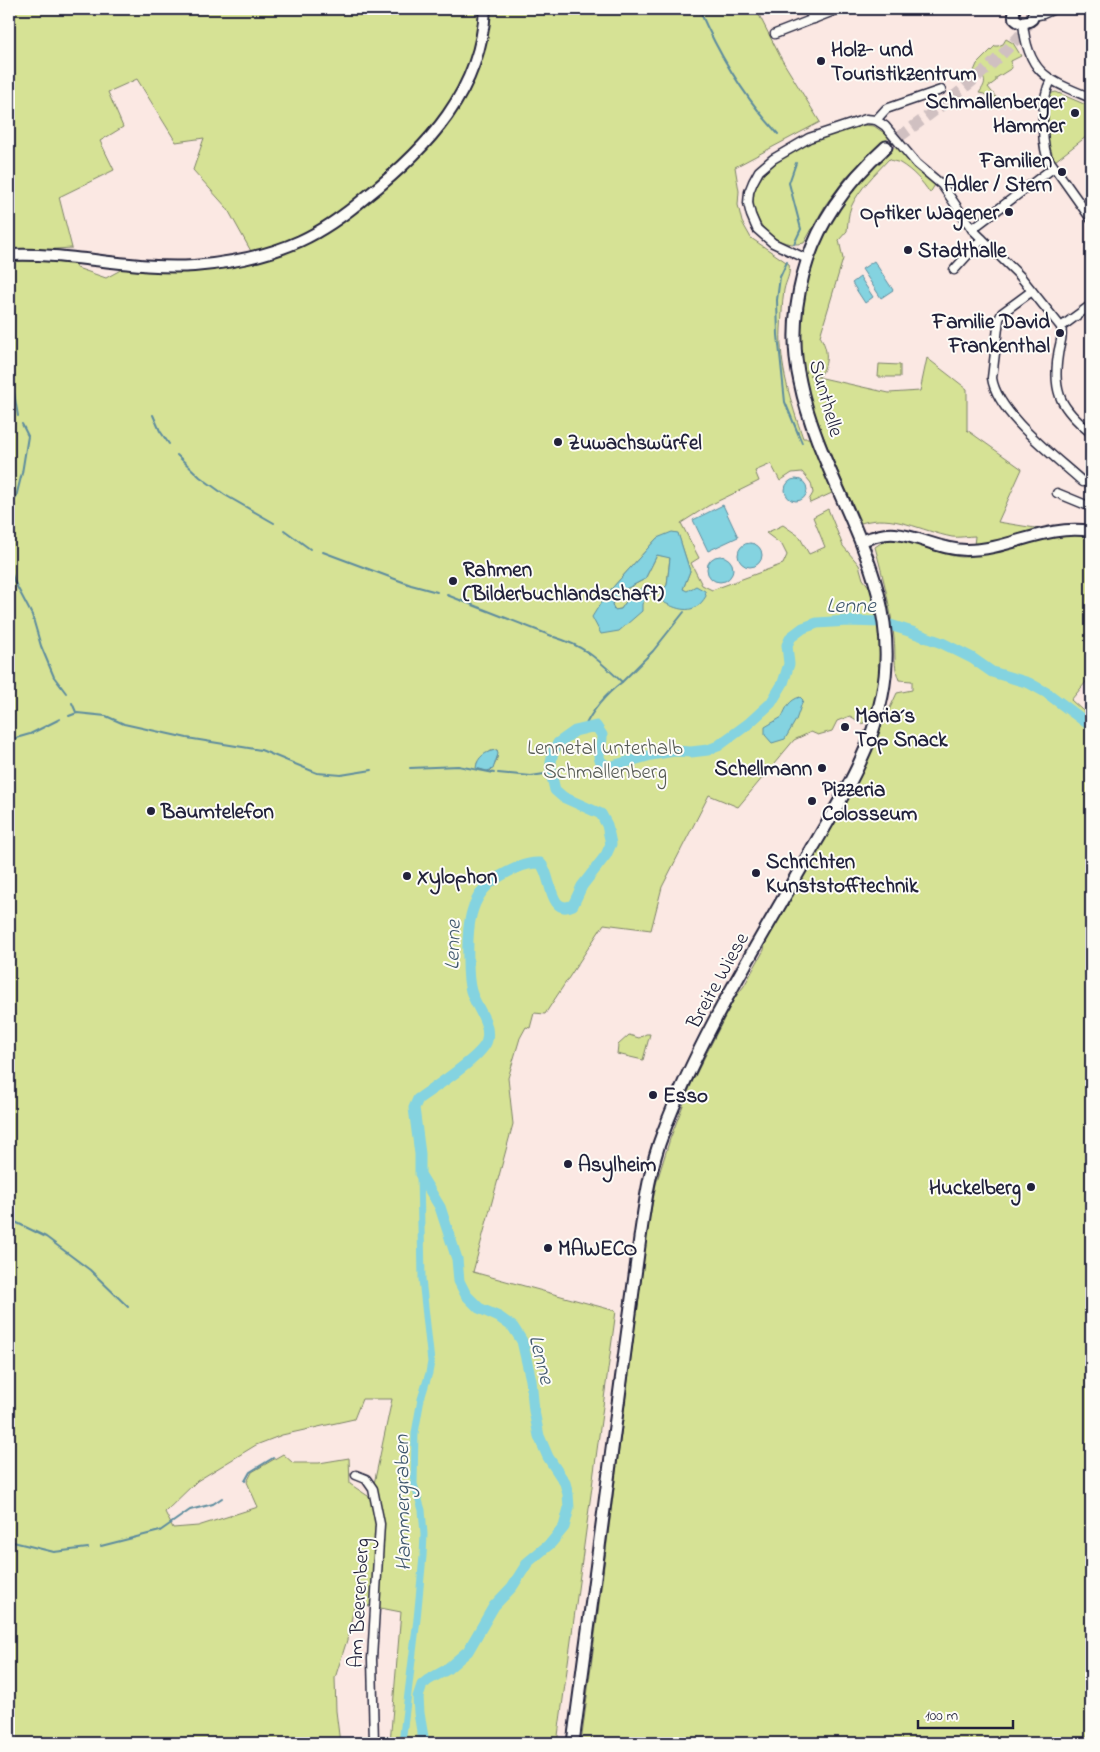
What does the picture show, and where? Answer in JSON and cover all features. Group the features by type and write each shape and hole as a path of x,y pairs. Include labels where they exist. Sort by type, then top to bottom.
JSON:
{"main road":[{"path":"9,255 108,260 156,266 192,266 254,256 278,250 302,240 352,209 409,159 438,129 455,106 477,58 483,32 485,9"},
{"path":"1010,10 1016,20 1023,23 1029,21 1033,12"},
{"name":"Sunthelle","path":"876,584 861,541 811,421 798,375 795,348 795,320 807,259 821,226 843,192 864,167 886,147"},
{"path":"861,541 876,535 894,534 921,539 952,549 975,550 1054,531 1091,532"},
{"name":"Breite Wiese","path":"574,1743 645,1204 662,1134 689,1072 723,1005 852,778 872,732 884,683 886,665 886,638 882,604 876,584"}],"street":[{"path":"808,9 814,19"},
{"path":"775,34 839,9"},
{"path":"1033,12 1044,14 1052,10"},
{"path":"1023,23 1026,42 1039,69 1050,80 1064,88 1091,98"},
{"path":"1050,80 1045,91 1043,134 1047,157 1091,219"},
{"path":"876,120 884,110 941,90"},
{"path":"807,259 779,246 762,234 755,226 750,215 748,197 753,182 763,167 778,155 818,135 866,119 876,120 885,126 917,164 942,185 972,229 1020,276 1061,328 1062,335 1056,374 1059,395 1072,417 1091,433"},
{"path":"972,229 1053,168"},
{"path":"954,270 982,239"},
{"path":"1032,291 1002,313 999,319 992,378 993,385 1003,404 1027,433 1084,482"},
{"path":"1061,328 1091,305"},
{"path":"1057,493 1091,507"},
{"name":"Am Beerenberg","path":"356,1474 366,1479 373,1489 380,1524 372,1659 374,1743"}],"green space":[{"name":"Lennetal unterhalb Schmallenberg","path":"9,9 756,9 782,60 820,122 735,167 739,191 738,205 742,222 751,238 789,264 789,274 783,295 781,329 784,370 790,398 803,438 811,438 832,493 810,503 809,500 813,493 811,483 802,472 792,473 780,481 771,464 755,471 759,481 708,506 681,523 699,558 691,563 702,585 712,590 783,564 787,555 782,545 766,533 783,525 799,536 809,554 825,547 813,517 828,509 843,546 859,565 863,579 870,588 879,626 880,661 878,665 882,673 876,705 863,724 850,716 837,721 832,731 818,735 811,732 794,740 738,807 709,795 662,887 651,930 604,924 545,1014 534,1013 530,1028 526,1027 520,1038 508,1078 513,1124 473,1272 616,1311 557,1743 390,1743 401,1612 355,1603 347,1640 335,1678 336,1711 340,1743 9,1743 9,258 75,261 77,268 106,278 126,267 174,270 214,269 257,262 227,208 193,170 204,138 176,142 137,79 108,92 123,127 100,141 114,170 59,197 72,248 9,252","holes":["678,534 690,571 683,589 687,592 660,594 667,585 670,557 657,555 645,579 622,591 612,604 614,610 621,609 630,596 619,631 605,596 657,538","497,750 497,756 492,769 490,771 478,769 477,763 481,758","362,1399 392,1399 371,1498 350,1484 349,1458 319,1463 293,1463 283,1454 252,1472 247,1482 258,1507 198,1526 173,1528 165,1512 197,1481 256,1445 282,1435 354,1419"]},
{"path":"1006,39 1013,43 1021,56 1011,61 1012,68 996,78 996,81 988,87 999,101 995,103 984,94 979,93 984,80 974,71 977,64 995,46 1003,44"},
{"path":"1056,92 1091,107 1091,133 1055,161 1048,137 1048,121 1049,96"},
{"path":"863,125 874,126 890,137 847,176 826,204 804,243 792,244 780,241 770,235 756,215 754,204 754,192 759,181 768,170 779,160 806,144"},
{"path":"897,144 936,183 930,193 909,169 889,159 854,200 850,210 847,231 839,240 843,259 820,336 826,351 825,366 820,376 809,375 889,393 920,391 927,358 967,389 967,430 1022,469 998,522 1091,537 1091,676 1071,700 1091,718 1091,1743 581,1743 648,1226 656,1184 670,1139 692,1082 734,999 744,986 764,950 766,939 858,777 897,693 912,690 912,681 899,680 897,675 891,615 875,547 886,541 898,540 949,555 973,556 975,536 952,537 896,521 873,520 861,523 829,450 815,413 804,374 802,374 802,312 810,266 833,211 885,153"},
{"path":"879,364 900,365 900,377 878,377"},
{"path":"650,1034 643,1060 617,1054 618,1045 629,1035 639,1038"}],"water":[{"path":"874,261 893,290 881,298 862,269"},
{"path":"860,277 873,297 865,303 852,283"},
{"path":"796,479 804,482 807,490 804,498 796,501 788,498 785,490 788,482"},
{"path":"723,505 738,537 708,551 693,520"},
{"path":"672,532 678,533 690,571 683,589 687,591 696,586 705,591 706,596 702,602 687,610 675,608 663,602 660,594 667,585 670,558 657,555 645,579 622,591 612,604 614,610 621,609 630,596 645,586 652,590 642,604 642,611 619,631 601,634 592,617 605,596 657,538"},
{"path":"750,543 758,547 762,555 758,563 750,567 742,563 738,555 742,547"},
{"path":"720,556 729,560 733,569 729,578 720,582 711,578 707,569 711,560"},
{"path":"800,697 803,700 796,720 785,739 772,743 765,735 765,727 782,717 791,702"},
{"path":"497,750 498,754 493,769 487,771 476,768 478,761 483,755"}],"waterway":[{"path":"699,9 733,75 778,134"},
{"path":"794,244 801,229 789,183 796,163"},
{"path":"787,262 780,277 777,300 778,335 785,402 802,443"},
{"path":"14,393 18,416"},
{"path":"153,415 160,431 169,444"},
{"path":"9,509 16,497 28,436 22,424"},
{"path":"177,455 200,477 225,495 274,523"},
{"path":"284,530 310,549"},
{"path":"323,552 411,585 437,592"},
{"path":"9,565 14,581 32,615 41,646 54,677 66,693"},
{"path":"447,595 552,636"},
{"path":"622,682 653,651 684,612"},
{"name":"Lenne","path":"424,1743 418,1697 422,1685 446,1670 468,1651 494,1606 512,1587 528,1562 551,1543 564,1527 569,1508 565,1483 548,1457 539,1436 531,1380 522,1341 513,1327 499,1317 479,1308 466,1295 459,1281 457,1259 440,1207 420,1174 420,1154 414,1108 418,1099 468,1063 484,1047 487,1040 487,1027 473,997 468,972 469,926 471,914 480,894 487,885 497,878 523,865 540,863 547,875 555,900 559,905 565,907 573,905 582,886 606,855 611,844 607,825 601,814 563,797 555,790 551,773 551,762 553,752 558,743 575,731 596,726 602,735 599,754 600,761 609,767 651,755 674,751 708,750 718,746 748,724 771,703 783,683 789,664 787,645 791,637 803,628 817,623 848,621 881,622 942,643 972,658 992,672 1029,683 1047,693 1091,726"},
{"path":"554,637 584,650 622,682 600,703 584,728"},
{"path":"72,703 76,712"},
{"path":"69,716 77,713 106,716 124,724 187,738 261,750 317,773 341,775 372,770"},
{"path":"9,740 30,734 60,719"},
{"path":"410,768 458,766 494,773"},
{"path":"498,773 531,776 551,773"},
{"name":"Hammergraben","path":"402,1743 417,1619 424,1534 422,1510 414,1484 415,1433 421,1399 431,1362 422,1279 420,1174"},
{"path":"9,1219 46,1237 90,1270 128,1307"},
{"path":"245,1481 250,1472 273,1458"},
{"path":"101,1546 160,1531 190,1510 213,1504 222,1498"},
{"path":"9,1541 54,1552 88,1548"}],"tunnel":[{"path":"886,147 949,100 989,67 1024,30 1040,9"}],"place":[{"name":"Holz- und Touristikzentrum","path":"821,61"},
{"name":"Schmallenberger Hammer","path":"1075,113"},
{"name":"Familien Adler / Stern","path":"1062,172"},
{"name":"Optiker Wagener","path":"1009,212"},
{"name":"Stadthalle","path":"908,250"},
{"name":"Familie David Frankenthal","path":"1060,333"},
{"name":"Zuwachswürfel","path":"558,442"},
{"name":"Rahmen (Bilderbuchlandschaft)","path":"453,581"},
{"name":"Maria´s Top Snack","path":"845,727"},
{"name":"Schellmann","path":"822,768"},
{"name":"Pizzeria Colosseum","path":"812,801"},
{"name":"Baumtelefon","path":"151,811"},
{"name":"Schrichten Kunststofftechnik","path":"756,873"},
{"name":"Xylophon","path":"407,876"},
{"name":"Esso","path":"653,1095"},
{"name":"Asylheim","path":"568,1164"},
{"name":"Huckelberg","path":"1031,1187"},
{"name":"MAWECO","path":"548,1248"}]}
